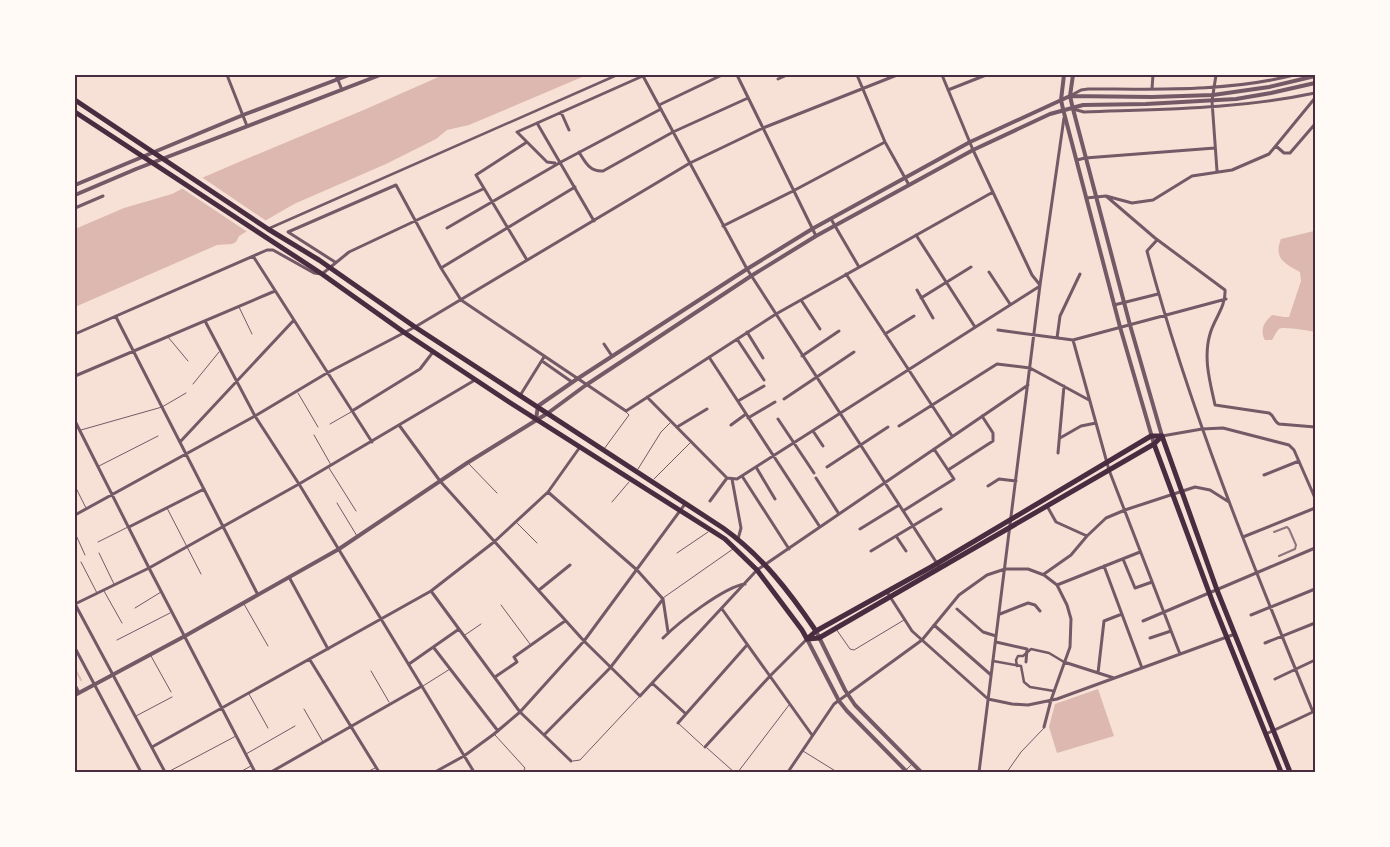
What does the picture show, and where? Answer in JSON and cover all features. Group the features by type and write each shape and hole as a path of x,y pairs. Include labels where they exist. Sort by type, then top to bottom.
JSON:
{"main road":[{"path":"75,100 738,539 766,564 816,631"},
{"path":"75,112 322,274 476,380 711,530 735,548 757,570 807,639"},
{"path":"807,639 819,638 891,598 1011,519 1151,436 1162,436"},
{"path":"807,639 816,631 1047,506 1154,444 1162,436"},
{"path":"1162,436 1217,590 1290,772"},
{"path":"1154,444 1209,594 1281,772"}],"street":[{"path":"228,75 247,126"},
{"path":"75,185 337,77 348,75"},
{"path":"75,195 163,158 380,75"},
{"path":"268,229 617,75"},
{"path":"447,228 560,162 722,75"},
{"path":"736,75 816,236"},
{"path":"778,79 787,75"},
{"path":"857,75 885,142 909,185"},
{"path":"75,515 327,374 416,327 690,163 763,128 897,75"},
{"path":"942,75 973,150 1032,275 1040,285"},
{"path":"948,90 986,75"},
{"path":"1064,75 1061,100 1114,305 1154,444"},
{"path":"1072,75 1070,96 1072,109 1162,436 1202,429 1223,428 1289,444 1294,450 1315,498"},
{"path":"1152,89 1153,75"},
{"path":"1216,75 1212,101 1217,172"},
{"path":"536,419 538,406 572,382 812,230 970,142 1081,90 1214,88 1268,81 1294,75"},
{"path":"560,162 553,164 547,162 517,132 644,76 747,270 938,566"},
{"path":"1070,96 1152,97 1213,95 1269,87 1315,76"},
{"path":"337,77 342,90"},
{"path":"1072,109 1083,105 1212,101 1271,93 1315,83"},
{"path":"75,685 77,694 185,636 339,549 467,463 548,413 586,385 751,276 835,225 973,150 1064,109 1084,112 1213,108 1273,101 1315,93"},
{"path":"579,152 592,169 603,171 673,132 748,98"},
{"path":"1086,198 1106,196 1132,203 1153,200 1192,176 1232,170 1269,154 1315,99"},
{"path":"561,112 569,130"},
{"path":"979,772 1040,285 1065,115"},
{"path":"538,123 594,221"},
{"path":"1276,146 1284,152 1290,153 1315,124"},
{"path":"527,142 476,175 528,260"},
{"path":"723,226 885,142"},
{"path":"1077,160 1215,148"},
{"path":"335,262 288,232 396,184 441,268 461,300 626,411 776,314 993,192"},
{"path":"441,268 575,188"},
{"path":"75,334 267,250 273,250 314,272 322,274 328,267 349,252 483,189"},
{"path":"75,208 103,196"},
{"path":"1106,196 1157,240 1225,290 1226,299 1210,335 1207,369 1214,405 1269,413 1272,414 1276,423 1280,424 1315,427"},
{"path":"831,219 859,267"},
{"path":"916,235 975,327"},
{"path":"1157,240 1147,251 1158,294 1202,429 1256,572 1314,711 1266,734"},
{"path":"253,256 372,442"},
{"path":"921,298 971,267"},
{"path":"989,272 1010,304"},
{"path":"846,274 952,436"},
{"path":"1057,338 1060,316 1080,274"},
{"path":"730,478 737,479 742,476 1040,285"},
{"path":"917,290 933,318"},
{"path":"75,376 275,291"},
{"path":"1114,305 1158,294"},
{"path":"998,330 1073,340 1226,299"},
{"path":"801,300 820,329"},
{"path":"885,334 914,316"},
{"path":"116,317 258,595"},
{"path":"180,442 294,320"},
{"path":"205,321 255,416 410,664 474,772"},
{"path":"802,356 839,331"},
{"path":"747,332 763,358"},
{"path":"737,339 764,380"},
{"path":"1073,340 1109,470 1180,654"},
{"path":"604,344 612,356"},
{"path":"352,411 420,369 434,352"},
{"path":"784,399 854,352"},
{"path":"521,394 544,357"},
{"path":"709,357 820,527"},
{"path":"541,361 572,382"},
{"path":"899,426 997,364 1030,368 1090,400"},
{"path":"167,772 75,604 149,568 223,527 476,380"},
{"path":"399,425 440,481 494,542 584,642 640,696 757,570 1028,385"},
{"path":"738,401 764,386"},
{"path":"1058,453 1064,386"},
{"path":"647,397 730,478 741,528 738,539"},
{"path":"731,425 775,402"},
{"path":"677,427 707,409"},
{"path":"948,470 993,442 993,433 982,416"},
{"path":"778,419 814,473"},
{"path":"75,420 221,709 255,772"},
{"path":"1059,438 1081,426 1096,423"},
{"path":"827,466 888,427"},
{"path":"813,431 823,446"},
{"path":"152,747 430,591 494,542 548,492 580,447"},
{"path":"903,511 954,480 934,449"},
{"path":"1264,475 1299,461"},
{"path":"756,467 775,498"},
{"path":"742,476 789,549"},
{"path":"710,502 730,478"},
{"path":"816,478 839,514"},
{"path":"988,486 999,479 1016,482"},
{"path":"1044,575 1071,555 1106,518 1124,510 1195,487 1220,495 1230,502"},
{"path":"129,527 204,490"},
{"path":"548,492 637,570 662,599 668,632"},
{"path":"435,772 464,756 496,733 520,712 584,642 686,503"},
{"path":"860,529 899,505"},
{"path":"1047,506 1056,522 1087,536"},
{"path":"1243,537 1315,508"},
{"path":"871,551 941,509"},
{"path":"896,536 906,551"},
{"path":"1143,621 1315,548"},
{"path":"1057,585 1141,552"},
{"path":"1123,559 1135,588 1152,582"},
{"path":"538,590 570,566"},
{"path":"1104,566 1142,668"},
{"path":"788,772 830,708 922,640 959,595 987,575 1005,569 1028,569 1044,575 1057,585 1067,604 1070,620 1070,647 1051,700 1044,727"},
{"path":"289,577 328,649"},
{"path":"663,638 690,615 732,587 745,584"},
{"path":"1251,615 1315,589"},
{"path":"430,591 520,712 571,761"},
{"path":"887,592 912,631 922,640 988,699 1012,704 1028,705 1051,700 1235,634"},
{"path":"544,735 610,668 662,599"},
{"path":"999,614 1028,603 1035,605 1040,611"},
{"path":"722,608 812,734"},
{"path":"957,610 983,632 996,636"},
{"path":"1098,673 1104,621 1122,614"},
{"path":"495,678 517,662 514,657 565,621"},
{"path":"1266,642 1315,623"},
{"path":"934,625 992,675"},
{"path":"410,664 459,630"},
{"path":"816,631 848,695 855,705 921,772"},
{"path":"1150,638 1171,631"},
{"path":"705,747 807,639 847,711 906,772"},
{"path":"996,642 1027,649 1026,662"},
{"path":"678,723 748,645"},
{"path":"75,648 141,772"},
{"path":"434,648 496,733"},
{"path":"1017,666 1016,660 1018,656 1023,656 1031,649 1049,653 1064,662 1114,678"},
{"path":"310,660 378,772"},
{"path":"1275,679 1315,660"},
{"path":"993,661 1021,666 1024,682 1030,687 1054,691"},
{"path":"652,683 686,714"},
{"path":"271,772 422,686"}],"lane":[{"path":"239,306 252,334"},
{"path":"167,337 188,361"},
{"path":"193,384 221,350"},
{"path":"297,392 318,427"},
{"path":"80,430 162,407 186,393"},
{"path":"330,424 352,411"},
{"path":"603,450 629,415 626,411"},
{"path":"636,472 661,432 671,421"},
{"path":"314,435 356,511"},
{"path":"99,466 158,436"},
{"path":"652,481 692,442"},
{"path":"467,463 497,493"},
{"path":"612,502 632,480"},
{"path":"75,486 86,509"},
{"path":"337,503 357,536"},
{"path":"167,508 201,574"},
{"path":"516,522 538,543"},
{"path":"98,542 129,527"},
{"path":"677,553 711,530"},
{"path":"75,532 85,555"},
{"path":"662,599 735,548"},
{"path":"99,554 115,585"},
{"path":"81,562 97,593"},
{"path":"103,590 122,622"},
{"path":"135,608 162,591"},
{"path":"243,603 268,646"},
{"path":"501,604 531,645"},
{"path":"117,640 172,612"},
{"path":"836,629 850,649 854,650 905,620"},
{"path":"464,636 481,624"},
{"path":"150,655 171,692"},
{"path":"422,686 450,669"},
{"path":"371,671 390,704"},
{"path":"249,694 268,728"},
{"path":"571,761 580,760 640,696"},
{"path":"135,716 172,698"},
{"path":"738,772 790,705"},
{"path":"304,709 323,743"},
{"path":"678,723 734,772"},
{"path":"245,754 295,726"},
{"path":"1007,772 1021,752 1044,727"},
{"path":"496,733 524,768 523,772"},
{"path":"167,772 236,736"},
{"path":"802,751 836,772"},
{"path":"906,772 913,763"},
{"path":"240,772 252,766"},
{"path":"367,772 376,767"}],"shaded area":[{"path":"443,75 587,75 469,125 447,130 436,139 386,164 294,204 239,236 236,242 232,244 217,245 75,307 75,229 124,208 172,194 204,177"},
{"path":"1315,192 1315,332 1281,328 1272,340 1265,340 1263,329 1265,323 1272,315 1289,317 1301,281 1300,272 1285,263 1280,256 1278,251 1281,239 1314,231"},
{"path":"1098,689 1114,736 1057,753 1049,727 1055,704"}],"pier":[{"path":"200,176 268,222 249,233 180,187"}],"waterway":[{"path":"75,669 81,680"}],"railway":[{"path":"1274,532 1287,527 1296,545 1295,549 1279,556"}]}
